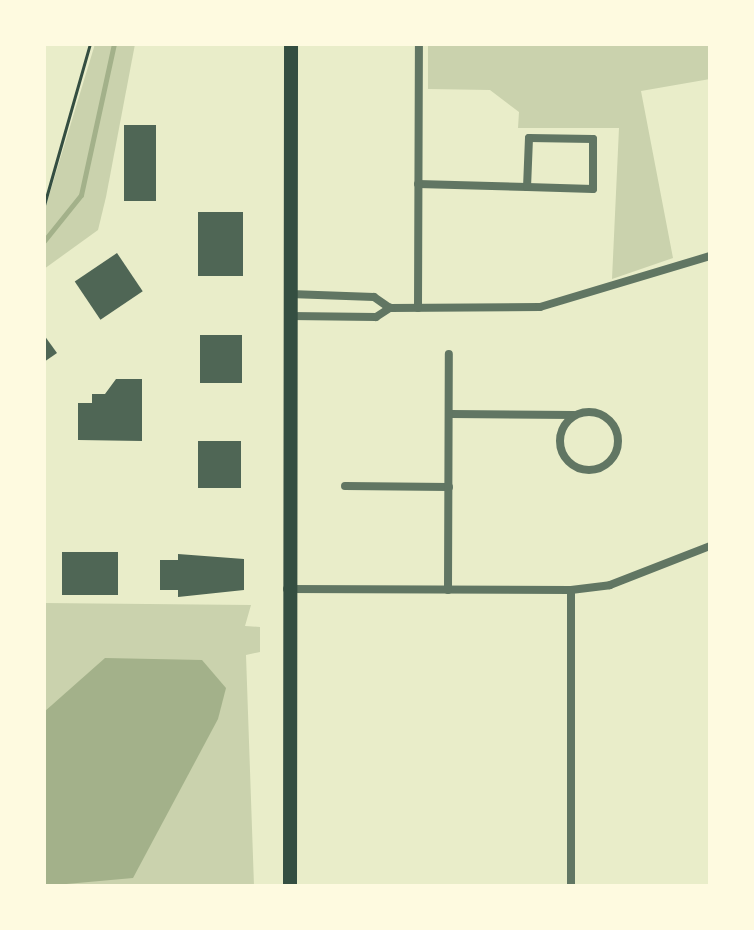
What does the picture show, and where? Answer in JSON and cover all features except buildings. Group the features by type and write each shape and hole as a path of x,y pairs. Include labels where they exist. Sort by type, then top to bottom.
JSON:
{"main road":[{"path":"290,886 287,589 291,44"}],"street":[{"path":"418,308 419,44"},
{"path":"418,184 593,189 593,139 529,138 527,187"},
{"path":"290,316 376,317 390,308 566,303 710,256"},
{"path":"289,294 374,297 390,308"},
{"path":"448,590 449,354"},
{"path":"451,414 575,415 611,421 619,439 612,460 578,467 562,455 558,435 575,415"},
{"path":"345,486 449,487"},
{"path":"287,589 571,590 610,585 710,546"},
{"path":"571,590 571,886"}],"path":[{"path":"44,205 90,44"}],"shaded area":[{"path":"95,44 135,44 106,197 98,230 44,269 44,212"},
{"path":"428,44 710,44 710,79 641,91 673,258 612,279 619,128 518,128 519,112 490,90 428,89"},
{"path":"44,603 251,605 245,626 260,627 260,652 246,655 254,886 44,886"},
{"path":"105,658 202,660 226,688 218,719 133,878 44,886 44,712"}],"waterway":[{"path":"44,241 81,195 114,44"}]}
